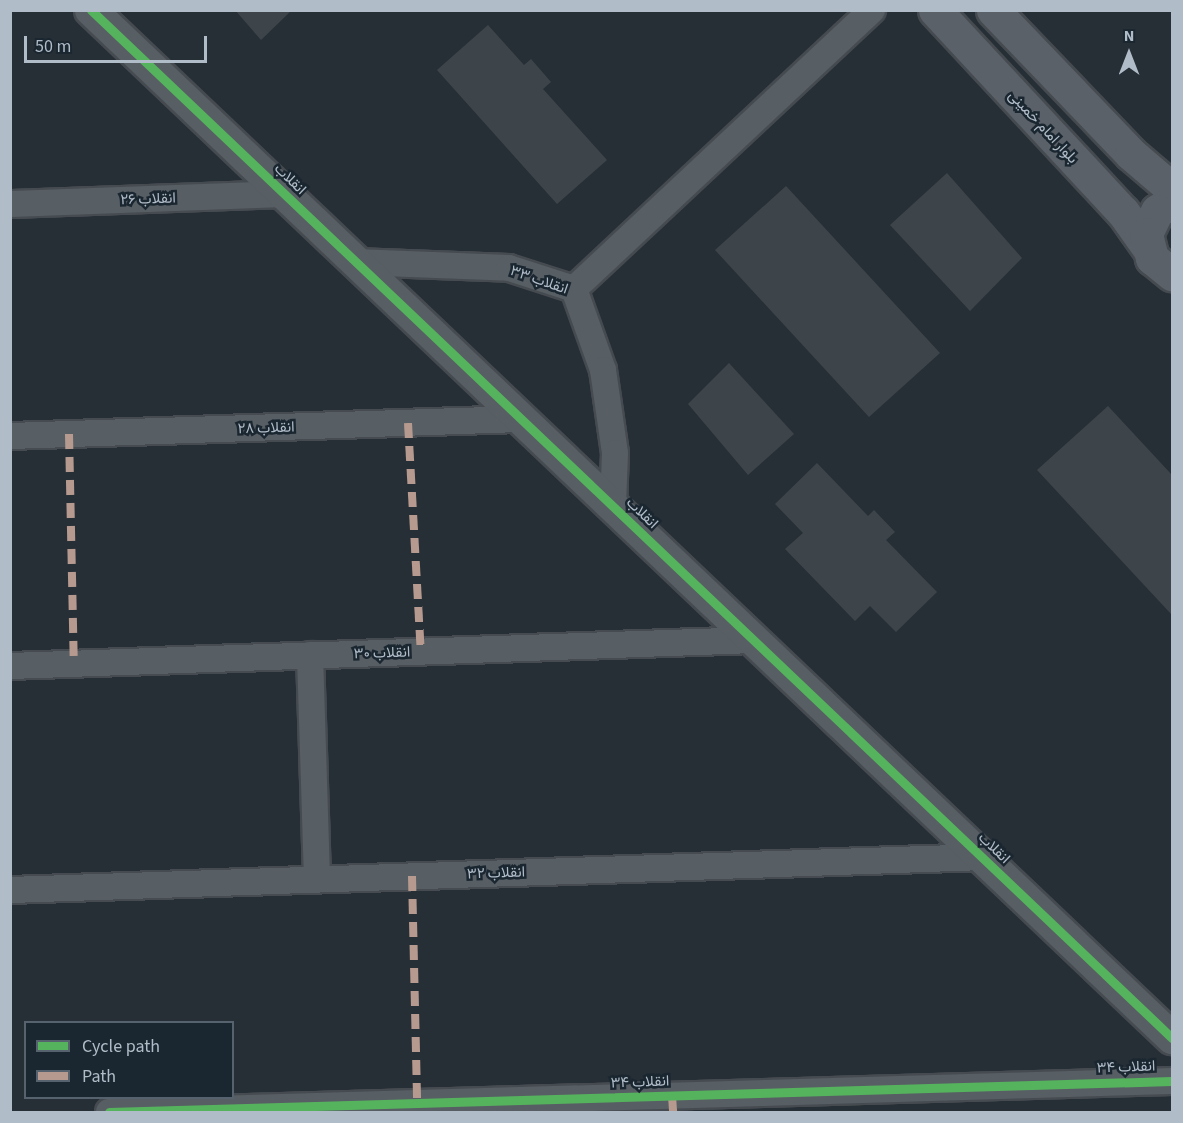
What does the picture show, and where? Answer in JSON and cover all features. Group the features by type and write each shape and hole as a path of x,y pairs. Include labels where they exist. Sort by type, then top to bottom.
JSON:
{"main road":[{"name":"بلوار امام خمینی","path":"934,10 1123,213 1172,275"},
{"path":"993,10 1131,154 1173,189"},
{"path":"1147,246 1150,222 1173,202"}],"street":[{"name":"انقلاب","path":"91,10 1173,1038"},
{"path":"574,290 872,10"},
{"name":"انقلاب ۲۶","path":"10,204 285,194"},
{"name":"انقلاب ۳۳","path":"356,262 509,268 574,290 603,370 615,453 613,506"},
{"name":"انقلاب ۲۸","path":"10,436 521,419"},
{"name":"انقلاب ۳۰","path":"10,666 754,640"},
{"path":"310,656 317,879"},
{"name":"انقلاب ۳۲","path":"10,890 982,857"},
{"name":"انقلاب ۳۴","path":"109,1113 1173,1081"}],"building":[{"path":"235,10 292,10 261,40"},
{"path":"488,25 524,65 531,59 551,82 543,89 607,160 557,204 437,70"},
{"path":"947,173 1022,258 970,311 890,225"},
{"path":"786,186 940,353 869,417 715,250"},
{"path":"729,363 794,434 748,475 688,404"},
{"path":"1108,406 1172,475 1172,615 1037,470"},
{"path":"817,463 868,516 874,510 895,532 886,540 937,592 896,632 870,606 855,621 785,549 803,533 775,504"}],"marked path":[{"path":"408,423 421,652"},
{"path":"69,434 74,664"},
{"path":"412,876 417,1103"},
{"path":"672,1096 673,1112"}],"cycle path":[{"path":"91,10 1172,1038"},
{"path":"109,1112 1172,1081"}]}
